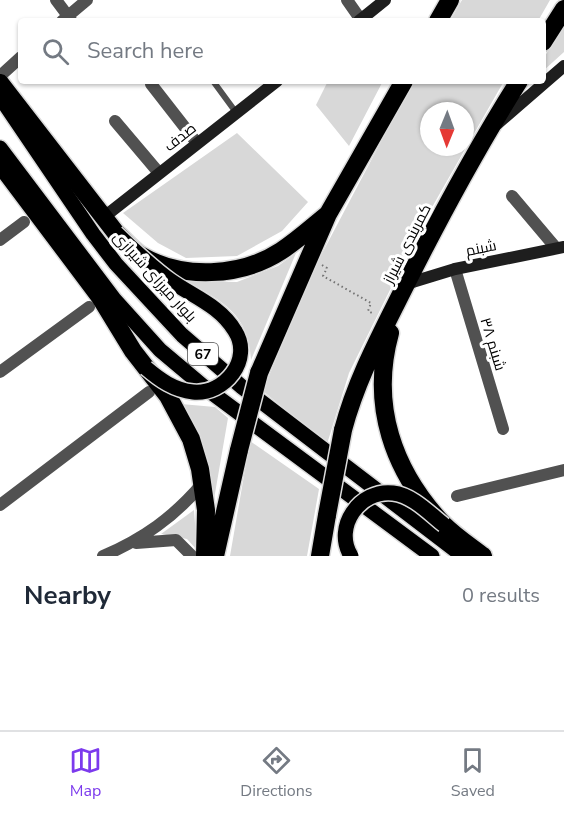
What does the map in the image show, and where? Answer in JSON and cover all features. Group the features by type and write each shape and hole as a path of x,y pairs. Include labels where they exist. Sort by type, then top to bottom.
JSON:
{"highway":[{"path":"440,18 450,0"},
{"path":"546,37 564,9"},
{"path":"0,83 116,233 139,254 162,264 185,270 244,269 281,251 328,214"},
{"path":"215,556 239,450 260,373 328,214 402,84"},
{"name":"کمربندی شیراز","path":"320,556 343,430 360,377 386,322 485,135 517,84"},
{"path":"0,164 100,297 146,368 168,396 191,439 206,510 205,556"},
{"path":"403,290 384,354 382,382 393,447 405,473 444,525 483,556"}],"main road":[{"name":"بلوار میرزای شیرازی","path":"0,97 99,242 131,282 182,335 242,387 463,556"},
{"name":"67","path":"0,148 114,299 160,350 204,387 432,556"},
{"path":"116,233 154,269 224,314 237,334 240,346 239,360 233,374 211,391 195,392 174,388 146,368"},
{"path":"351,556 346,538 350,515 358,504 375,495 392,493 408,498 444,525"}],"street":[{"path":"56,0 66,18"},
{"path":"68,18 87,0"},
{"path":"347,0 359,18"},
{"path":"362,18 385,0"},
{"path":"0,76 18,60"},
{"path":"546,82 564,66"},
{"path":"151,84 197,143"},
{"name":"صدف","path":"104,217 273,84"},
{"path":"485,135 543,84"},
{"path":"115,121 159,172"},
{"path":"512,196 560,247"},
{"path":"0,240 24,222"},
{"name":"شبنم","path":"403,290 455,268 560,247"},
{"name":"شبنم ۳۸","path":"455,268 503,429"},
{"path":"0,372 89,307"},
{"path":"0,505 149,392"},
{"path":"457,496 564,470"},
{"path":"103,556 132,543 172,516 202,484"},
{"path":"132,543 158,539 176,540 192,556"}],"lane":[{"path":"215,84 236,111"}],"path":[{"path":"309,259 327,268 323,276 371,303 368,311 386,322"}],"shaded area":[{"path":"462,0 550,0 540,18 452,18"},
{"path":"564,26 564,52 546,68 546,54"},
{"path":"326,84 381,84 349,146 316,105"},
{"path":"411,84 502,84 474,134 474,102 420,102 420,156 461,156 423,223 349,373 327,444 263,391 308,280"},
{"path":"237,133 308,202 282,231 237,256 186,258 158,243 123,213"},
{"path":"296,253 251,360 245,331 232,311 187,281 237,282 278,266"},
{"path":"181,404 215,407 228,418 213,505"},
{"path":"250,441 319,489 307,556 230,556"},
{"path":"194,510 197,550 187,539 161,534"}]}
